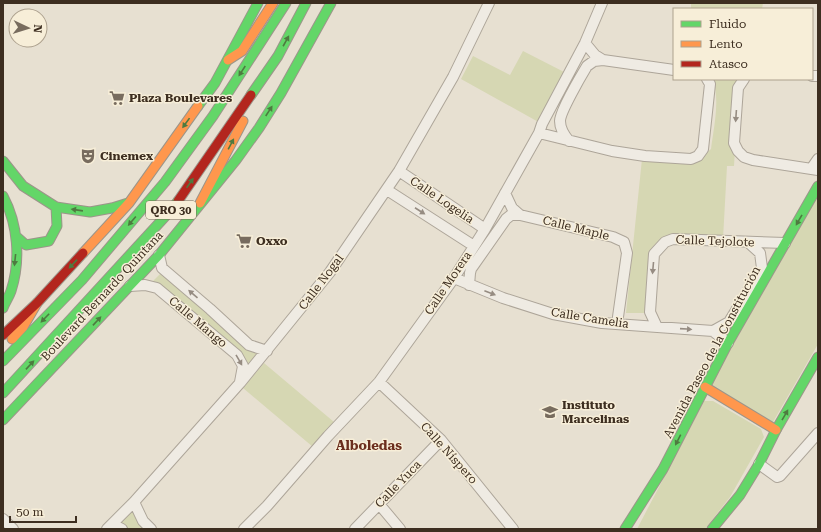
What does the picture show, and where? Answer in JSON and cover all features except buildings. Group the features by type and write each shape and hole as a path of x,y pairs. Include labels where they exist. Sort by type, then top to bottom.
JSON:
{"main road":[{"path":"3,335 37,303 129,203 209,92 228,60 258,3"},
{"path":"228,60 242,50 273,3"},
{"name":"Boulevard Bernardo Quintana","path":"3,361 82,280 164,182 213,116 286,3"},
{"name":"Boulevard Bernardo Quintana","path":"3,393 172,209 278,56 306,3"},
{"name":"Boulevard Bernardo Quintana","path":"3,420 159,255 233,164 248,144 296,67 331,3"},
{"path":"200,203 278,56"},
{"path":"3,161 23,186 56,207 90,212 129,203"},
{"name":"Avenida Paseo de la Constitución","path":"625,529 662,470 728,343 818,186"},
{"path":"3,308 10,291 16,262 17,237 5,203"},
{"path":"17,237 26,245 49,241 57,226 56,207"},
{"path":"3,350 23,327 37,303"},
{"path":"712,529 740,495 759,464 776,430 818,357"},
{"path":"705,387 776,430"},
{"path":"634,529 652,494 662,470"}],"street":[{"name":"Calle Nogal","path":"110,526 134,502 240,383 330,272 399,171 453,77 490,3"},
{"name":"Calle Morera","path":"244,529 267,506 328,436 379,382 454,278 485,229 539,133 542,124 585,43 602,3"},
{"path":"585,43 595,55 603,60"},
{"path":"569,140 561,129 560,118 587,66 594,61 603,60 673,70"},
{"path":"539,133 612,151 645,156 691,159 698,156 703,150 710,84 708,80"},
{"path":"743,80 738,88 734,143 738,151 744,157 753,160 815,169 818,159"},
{"name":"Calle Logelia","path":"399,171 485,229"},
{"name":"Calle Logelia","path":"387,190 474,246"},
{"path":"505,193 512,208 520,215"},
{"path":"469,285 471,269 502,224 511,215 520,215"},
{"name":"Calle Maple","path":"520,215 613,237 624,242 627,253 617,324"},
{"name":"Calle Tejolote","path":"657,327 650,312 654,254 664,242 673,239 785,244"},
{"path":"728,343 714,331 729,322 762,268 760,253 749,243"},
{"name":"Calle Mango","path":"159,255 162,268 210,309 248,345 268,350"},
{"name":"Calle Camelia","path":"454,278 503,298 553,314 617,324 714,331"},
{"name":"Calle Mango","path":"130,286 145,285 157,288 237,356 243,366 240,383"},
{"path":"198,323 210,309"},
{"name":"Calle Níspero","path":"379,382 441,440 514,529"},
{"path":"759,464 777,477 780,476 818,433"},
{"name":"Calle Yuca","path":"355,529 441,440"},
{"path":"134,502 143,521 150,529"},
{"path":"380,504 400,529"},
{"path":"3,519 14,529"},
{"path":"110,526 122,529"}],"green space":[{"path":"691,3 763,3 762,8 691,8"},
{"path":"523,51 568,74 542,124 461,79 473,56 510,75"},
{"path":"713,80 743,80 739,86 734,166 727,166 723,239 691,236 660,239 651,249 647,272 645,313 626,313 642,159 701,157 711,149 715,123 715,87"},
{"path":"818,193 818,344 773,422 710,386"},
{"path":"161,273 260,353 247,367 150,284"},
{"path":"264,363 334,422 313,447 243,388"},
{"path":"704,401 713,401 761,429 764,437 730,497 705,529 637,529"},
{"path":"133,507 147,529 128,529 117,523"}],"traffic: fast":[{"path":"198,106 215,83 258,3"},
{"path":"3,361 82,280 165,182 213,116 286,3"},
{"path":"251,95 278,56 306,3"},
{"path":"3,420 159,255 236,160 259,128 281,93 331,3"},
{"path":"3,161 23,186 56,207 90,212 128,203"},
{"path":"625,529 663,469 728,343 818,186"},
{"path":"3,196 15,230 17,255 14,279 10,293 3,308"},
{"path":"3,393 178,201"},
{"path":"17,237 26,245 49,241 57,226 56,207"},
{"path":"712,529 740,495 759,464 776,430 818,357"}],"traffic: slow":[{"path":"228,60 242,51 273,3"},
{"path":"83,253 129,203 198,106"},
{"path":"200,203 243,121"},
{"path":"12,339 23,327 37,303"},
{"path":"705,387 776,430"}],"traffic: jam":[{"path":"178,201 251,95"},
{"path":"3,335 37,303 83,253"}],"place":[{"name":"Plaza Boulevares","path":"117,98"},
{"name":"Cinemex","path":"88,156"},
{"name":"Oxxo","path":"244,241"},
{"name":"Instituto Marcelinas","path":"550,412"}],"district":[{"name":"Alboledas","path":"369,445"}]}
